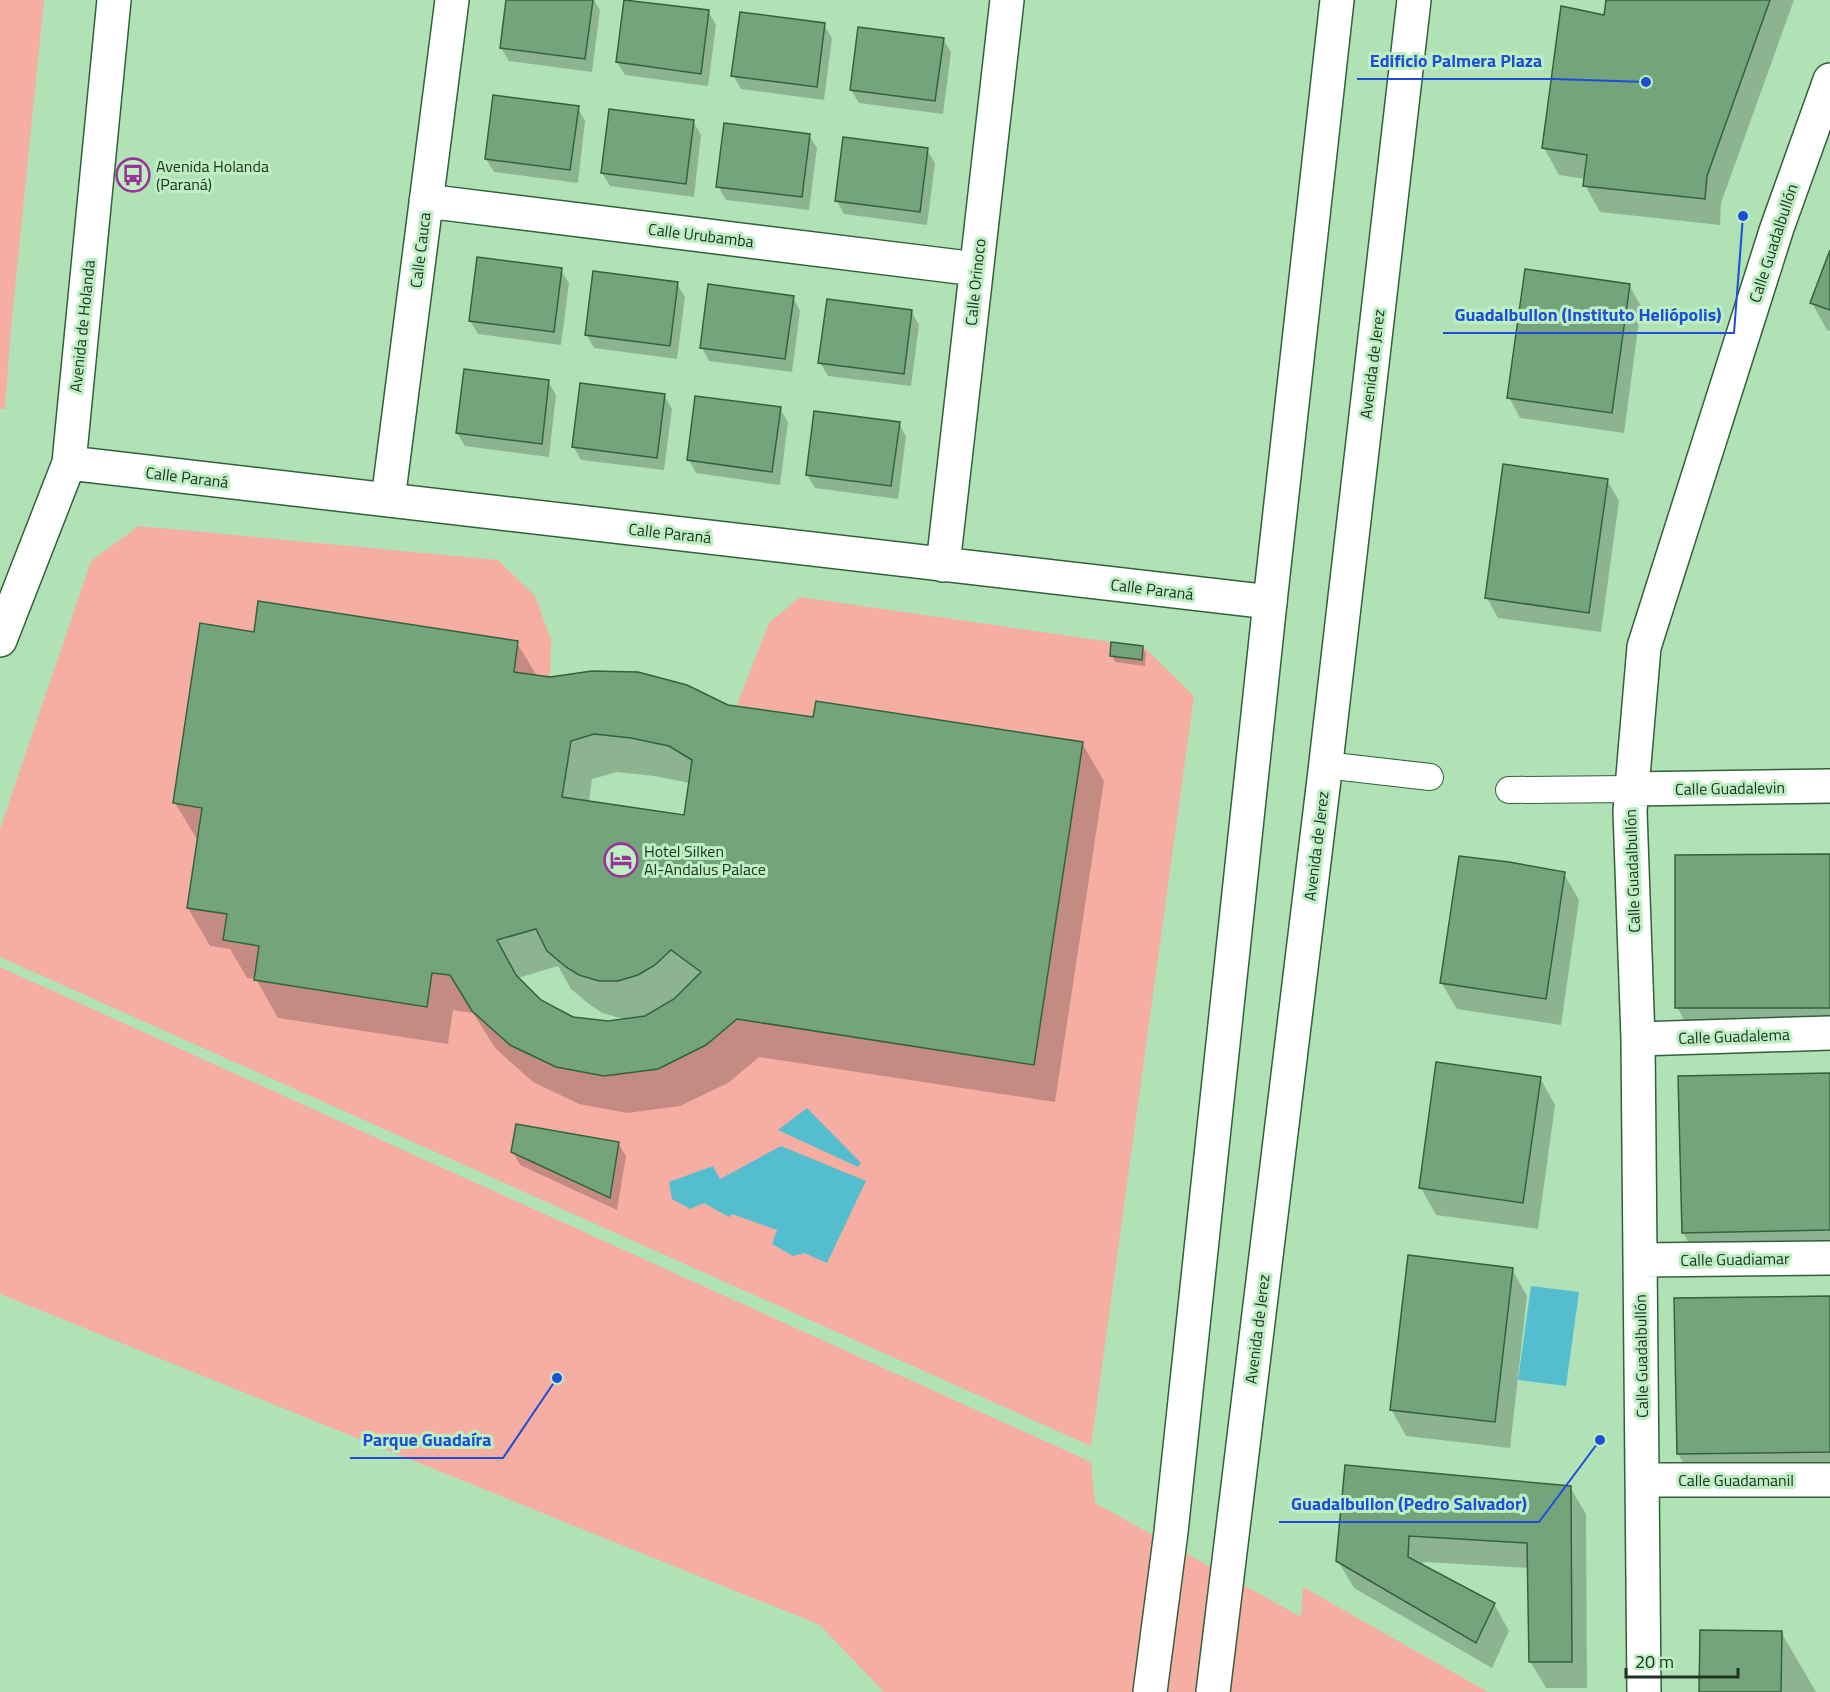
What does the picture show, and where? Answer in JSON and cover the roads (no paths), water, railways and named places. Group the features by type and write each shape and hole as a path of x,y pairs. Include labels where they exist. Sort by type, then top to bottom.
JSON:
{"street":[{"name":"Avenida de Holanda","path":"0,640 69,463 114,0"},
{"name":"Calle Cauca","path":"388,500 452,0"},
{"name":"Calle Orinoco","path":"943,565 1007,0"},
{"path":"1150,1692 1171,1532 1337,0"},
{"name":"Avenida de Jerez","path":"1213,1692 1325,765 1414,0"},
{"name":"Calle Guadalbullón","path":"1644,1692 1638,1039 1631,789 1644,647 1777,228 1830,80"},
{"name":"Calle Urubamba","path":"426,201 976,269"},
{"name":"Calle Paraná","path":"69,463 1270,603"},
{"path":"1325,765 1430,777"},
{"name":"Calle Guadalevin","path":"1631,789 1830,786"},
{"path":"1509,790 1631,789"},
{"name":"Calle Guadalema","path":"1638,1039 1830,1033"},
{"name":"Calle Guadiamar","path":"1640,1260 1830,1258"},
{"name":"Calle Guadamanil","path":"1642,1480 1830,1480"}],"water":[{"path":"807,1108 861,1163 858,1167 778,1130"},
{"path":"781,1146 866,1181 827,1263 804,1253 793,1256 772,1244 777,1230 732,1214 729,1217 704,1203 690,1209 672,1199 669,1182 713,1166 720,1179"},
{"path":"1531,1286 1579,1292 1566,1386 1518,1380"}],"place":[{"name":"Edificio Palmera Plaza","path":"1646,82"},
{"name":"Avenida Holanda (Paraná)","path":"133,175"},
{"name":"Guadalbullon (Instituto Heliópolis)","path":"1743,216"},
{"name":"Hotel Silken Al-Andalus Palace","path":"621,860"},
{"name":"Parque Guadaíra","path":"557,1378"},
{"name":"Guadalbullon (Pedro Salvador)","path":"1600,1440"}]}
